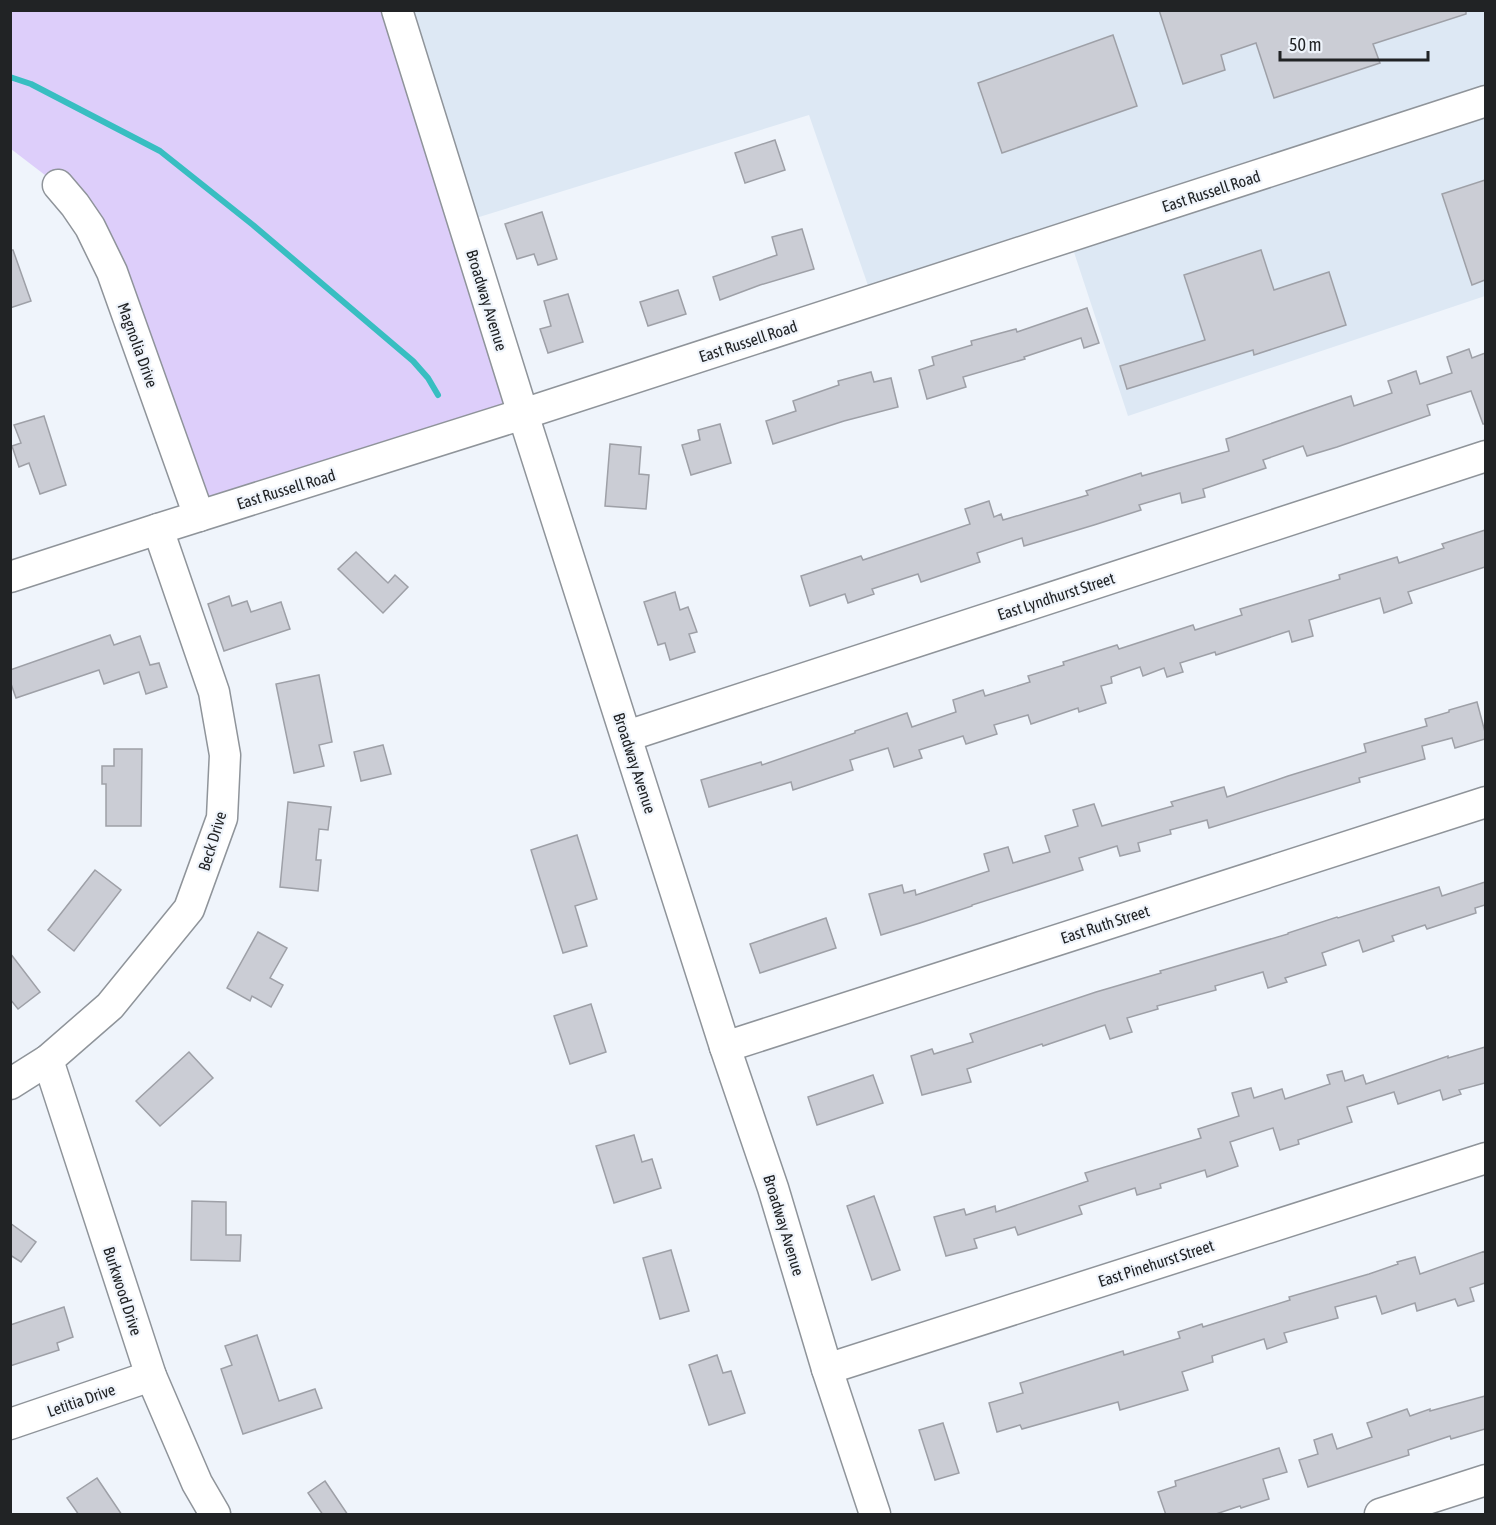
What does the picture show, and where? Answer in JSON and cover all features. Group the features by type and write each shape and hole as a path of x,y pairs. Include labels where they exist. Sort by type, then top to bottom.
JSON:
{"street":[{"name":"Broadway Avenue","path":"397,10 523,414 725,1047 773,1188 827,1369 875,1515"},
{"name":"East Russell Road","path":"10,577 523,414 1485,101"},
{"name":"Magnolia Drive","path":"58,185 90,227 112,272 198,516"},
{"name":"East Lyndhurst Street","path":"627,736 1485,456"},
{"name":"Beck Drive","path":"10,1084 48,1060 110,1006 189,909 222,818 225,755 214,692 158,529"},
{"name":"East Ruth Street","path":"725,1047 1485,802"},
{"name":"Burkwood Drive","path":"48,1060 150,1376 197,1484 215,1515"},
{"name":"East Pinehurst Street","path":"827,1369 1485,1158"},
{"name":"Letitia Drive","path":"10,1424 150,1376"},
{"path":"1380,1515 1485,1480"}],"shaded area":[{"path":"10,11 397,11 523,414 199,516 112,272 58,185 11,149"},
{"path":"397,11 1485,11 1485,296 1128,416 1069,237 873,300 809,115 463,222"}],"building":[{"path":"1159,10 1466,10 1466,14 1373,44 1380,63 1274,98 1256,43 1221,55 1225,70 1183,84"},
{"path":"1113,35 1137,106 1002,153 978,83"},
{"path":"775,140 785,170 745,183 735,153"},
{"path":"1485,180 1485,280 1472,285 1442,194"},
{"path":"542,212 557,259 538,265 534,254 517,259 505,224"},
{"path":"802,229 814,269 720,300 713,277 777,255 772,237"},
{"path":"10,250 13,250 31,301 10,308"},
{"path":"1261,250 1274,290 1329,272 1346,325 1254,355 1253,350 1127,389 1120,366 1205,340 1184,275"},
{"path":"678,290 686,314 648,326 640,302"},
{"path":"568,294 583,342 548,353 540,329 551,326 544,301"},
{"path":"1087,308 1099,343 1084,348 1081,338 1024,357 1025,359 963,377 966,387 927,399 919,370 934,365 932,357 972,345 971,341 1016,329 1017,332"},
{"path":"1469,349 1472,358 1485,353 1485,424 1483,424 1471,391 1427,405 1430,415 1337,447 1307,456 1303,446 1263,460 1266,468 1203,489 1205,497 1182,503 1180,493 1139,505 1141,510 1024,546 1022,538 977,553 980,562 921,582 918,574 872,589 874,594 848,603 845,594 810,606 801,576 861,556 863,560 970,524 965,509 989,501 994,517 1001,514 1003,520 1088,495 1086,491 1141,473 1142,476 1229,451 1226,439 1351,396 1354,406 1392,393 1388,381 1416,371 1420,384 1452,373 1447,357"},
{"path":"871,372 874,382 891,378 898,407 844,421 773,444 766,421 796,411 793,401 839,385 838,381"},
{"path":"44,416 66,485 40,494 29,463 19,467 12,446 21,443 14,425"},
{"path":"720,424 731,463 691,475 682,445 700,440 698,430"},
{"path":"610,444 641,447 639,474 649,475 646,509 605,506"},
{"path":"1485,530 1485,567 1408,592 1412,603 1384,613 1380,598 1309,620 1313,636 1292,642 1289,631 1216,655 1215,652 1180,663 1183,672 1167,677 1164,668 1143,676 1140,667 1111,677 1112,683 1101,686 1106,703 1079,712 1078,708 1031,724 1028,715 994,725 997,734 966,744 963,736 919,750 922,758 894,767 888,748 850,760 853,770 793,790 791,782 709,807 701,780 761,762 762,765 907,713 912,727 956,712 953,700 983,690 985,696 1030,682 1028,676 1064,665 1063,662 1117,645 1119,649 1193,625 1195,630 1242,615 1240,609 1340,579 1339,575 1397,557 1399,563 1444,548 1442,544"},
{"path":"356,552 388,583 395,575 408,587 383,613 338,569"},
{"path":"675,592 680,610 688,607 697,632 689,634 695,652 670,660 665,643 658,645 644,602"},
{"path":"229,596 232,606 247,601 251,612 281,602 290,629 224,651 208,604"},
{"path":"110,635 114,645 140,636 150,665 159,663 167,687 146,694 139,672 104,684 99,670 16,698 10,681 10,670"},
{"path":"319,675 332,742 319,745 324,766 294,773 276,684"},
{"path":"1477,702 1485,739 1455,748 1452,738 1422,746 1425,759 1359,778 1360,782 1209,828 1207,820 1170,830 1171,834 1138,843 1140,851 1120,856 1117,846 1079,858 1083,870 881,935 869,894 902,885 904,893 915,890 916,895 989,871 984,854 1008,847 1013,863 1050,852 1045,836 1078,826 1073,810 1094,804 1102,826 1173,806 1171,802 1224,787 1227,797 1366,752 1364,744 1427,726 1425,719"},
{"path":"383,745 391,774 361,781 354,752"},
{"path":"114,749 142,749 141,826 106,826 106,784 102,784 102,766 114,766"},
{"path":"288,802 331,807 328,830 319,829 316,860 321,860 318,891 280,887"},
{"path":"577,835 597,899 575,906 587,946 563,953 531,850"},
{"path":"95,870 121,890 74,951 48,930"},
{"path":"1485,882 1485,905 1475,908 1476,913 1427,929 1425,925 1392,936 1394,941 1363,952 1359,940 1322,953 1326,965 1285,978 1287,982 1268,988 1263,972 1215,986 1216,990 1157,1006 1158,1009 1127,1018 1132,1032 1110,1039 1105,1025 967,1069 971,1082 922,1095 911,1056 932,1049 934,1054 973,1042 970,1034 1161,973 1160,971 1288,934 1337,917 1439,887 1442,896"},
{"path":"826,918 836,948 760,973 750,944"},
{"path":"258,932 287,948 270,978 283,985 271,1007 252,996 250,1001 227,988"},
{"path":"10,953 40,992 18,1009 10,999"},
{"path":"591,1004 606,1052 570,1064 554,1016"},
{"path":"1485,1047 1485,1083 1459,1090 1461,1094 1443,1100 1440,1090 1398,1104 1394,1092 1347,1107 1352,1122 1298,1140 1299,1144 1280,1150 1273,1128 1230,1142 1238,1166 1207,1177 1205,1170 1160,1184 1161,1188 1137,1195 1135,1188 1079,1206 1082,1214 1018,1235 1015,1227 974,1239 977,1248 946,1256 934,1217 964,1209 966,1215 995,1206 996,1212 1088,1181 1085,1173 1201,1138 1198,1129 1239,1116 1232,1093 1251,1088 1254,1098 1282,1089 1285,1099 1330,1084 1327,1075 1342,1071 1345,1081 1363,1075 1366,1084 1448,1056 1448,1058"},
{"path":"189,1052 213,1078 160,1126 136,1101"},
{"path":"873,1075 883,1103 817,1125 808,1097"},
{"path":"634,1135 642,1162 652,1159 661,1188 614,1203 596,1146"},
{"path":"874,1196 900,1270 872,1280 847,1206"},
{"path":"192,1201 226,1202 226,1235 241,1235 240,1261 191,1260"},
{"path":"10,1223 36,1242 21,1262 10,1255"},
{"path":"671,1250 689,1311 660,1319 643,1258"},
{"path":"1485,1251 1485,1283 1470,1288 1474,1301 1458,1306 1455,1299 1417,1311 1415,1303 1382,1314 1376,1296 1335,1307 1338,1318 1284,1333 1287,1342 1267,1349 1264,1339 1212,1356 1213,1362 1182,1372 1188,1390 1120,1410 1118,1402 1022,1429 1020,1425 997,1432 989,1403 1023,1393 1020,1383 1123,1351 1124,1355 1180,1338 1178,1332 1202,1324 1203,1327 1290,1300 1289,1297 1369,1274 1398,1264 1397,1262 1415,1257 1420,1274"},
{"path":"64,1307 73,1337 57,1343 59,1350 10,1366 10,1325"},
{"path":"257,1335 279,1401 315,1389 322,1408 243,1434 221,1369 232,1365 225,1346"},
{"path":"717,1355 723,1373 731,1371 745,1413 709,1425 689,1365"},
{"path":"1485,1396 1485,1429 1451,1439 1450,1436 1408,1450 1409,1455 1308,1487 1299,1460 1318,1454 1314,1440 1332,1434 1337,1449 1372,1437 1367,1423 1407,1409 1410,1416"},
{"path":"943,1423 959,1473 935,1480 919,1430"},
{"path":"1279,1448 1287,1472 1263,1479 1269,1499 1213,1515 1166,1515 1158,1492 1176,1486 1175,1481"},
{"path":"97,1478 122,1515 79,1515 67,1498"},
{"path":"325,1481 348,1515 323,1515 308,1493"}],"waterway":[{"path":"10,77 31,84 160,151 253,225 413,361 428,378 438,395"}]}
